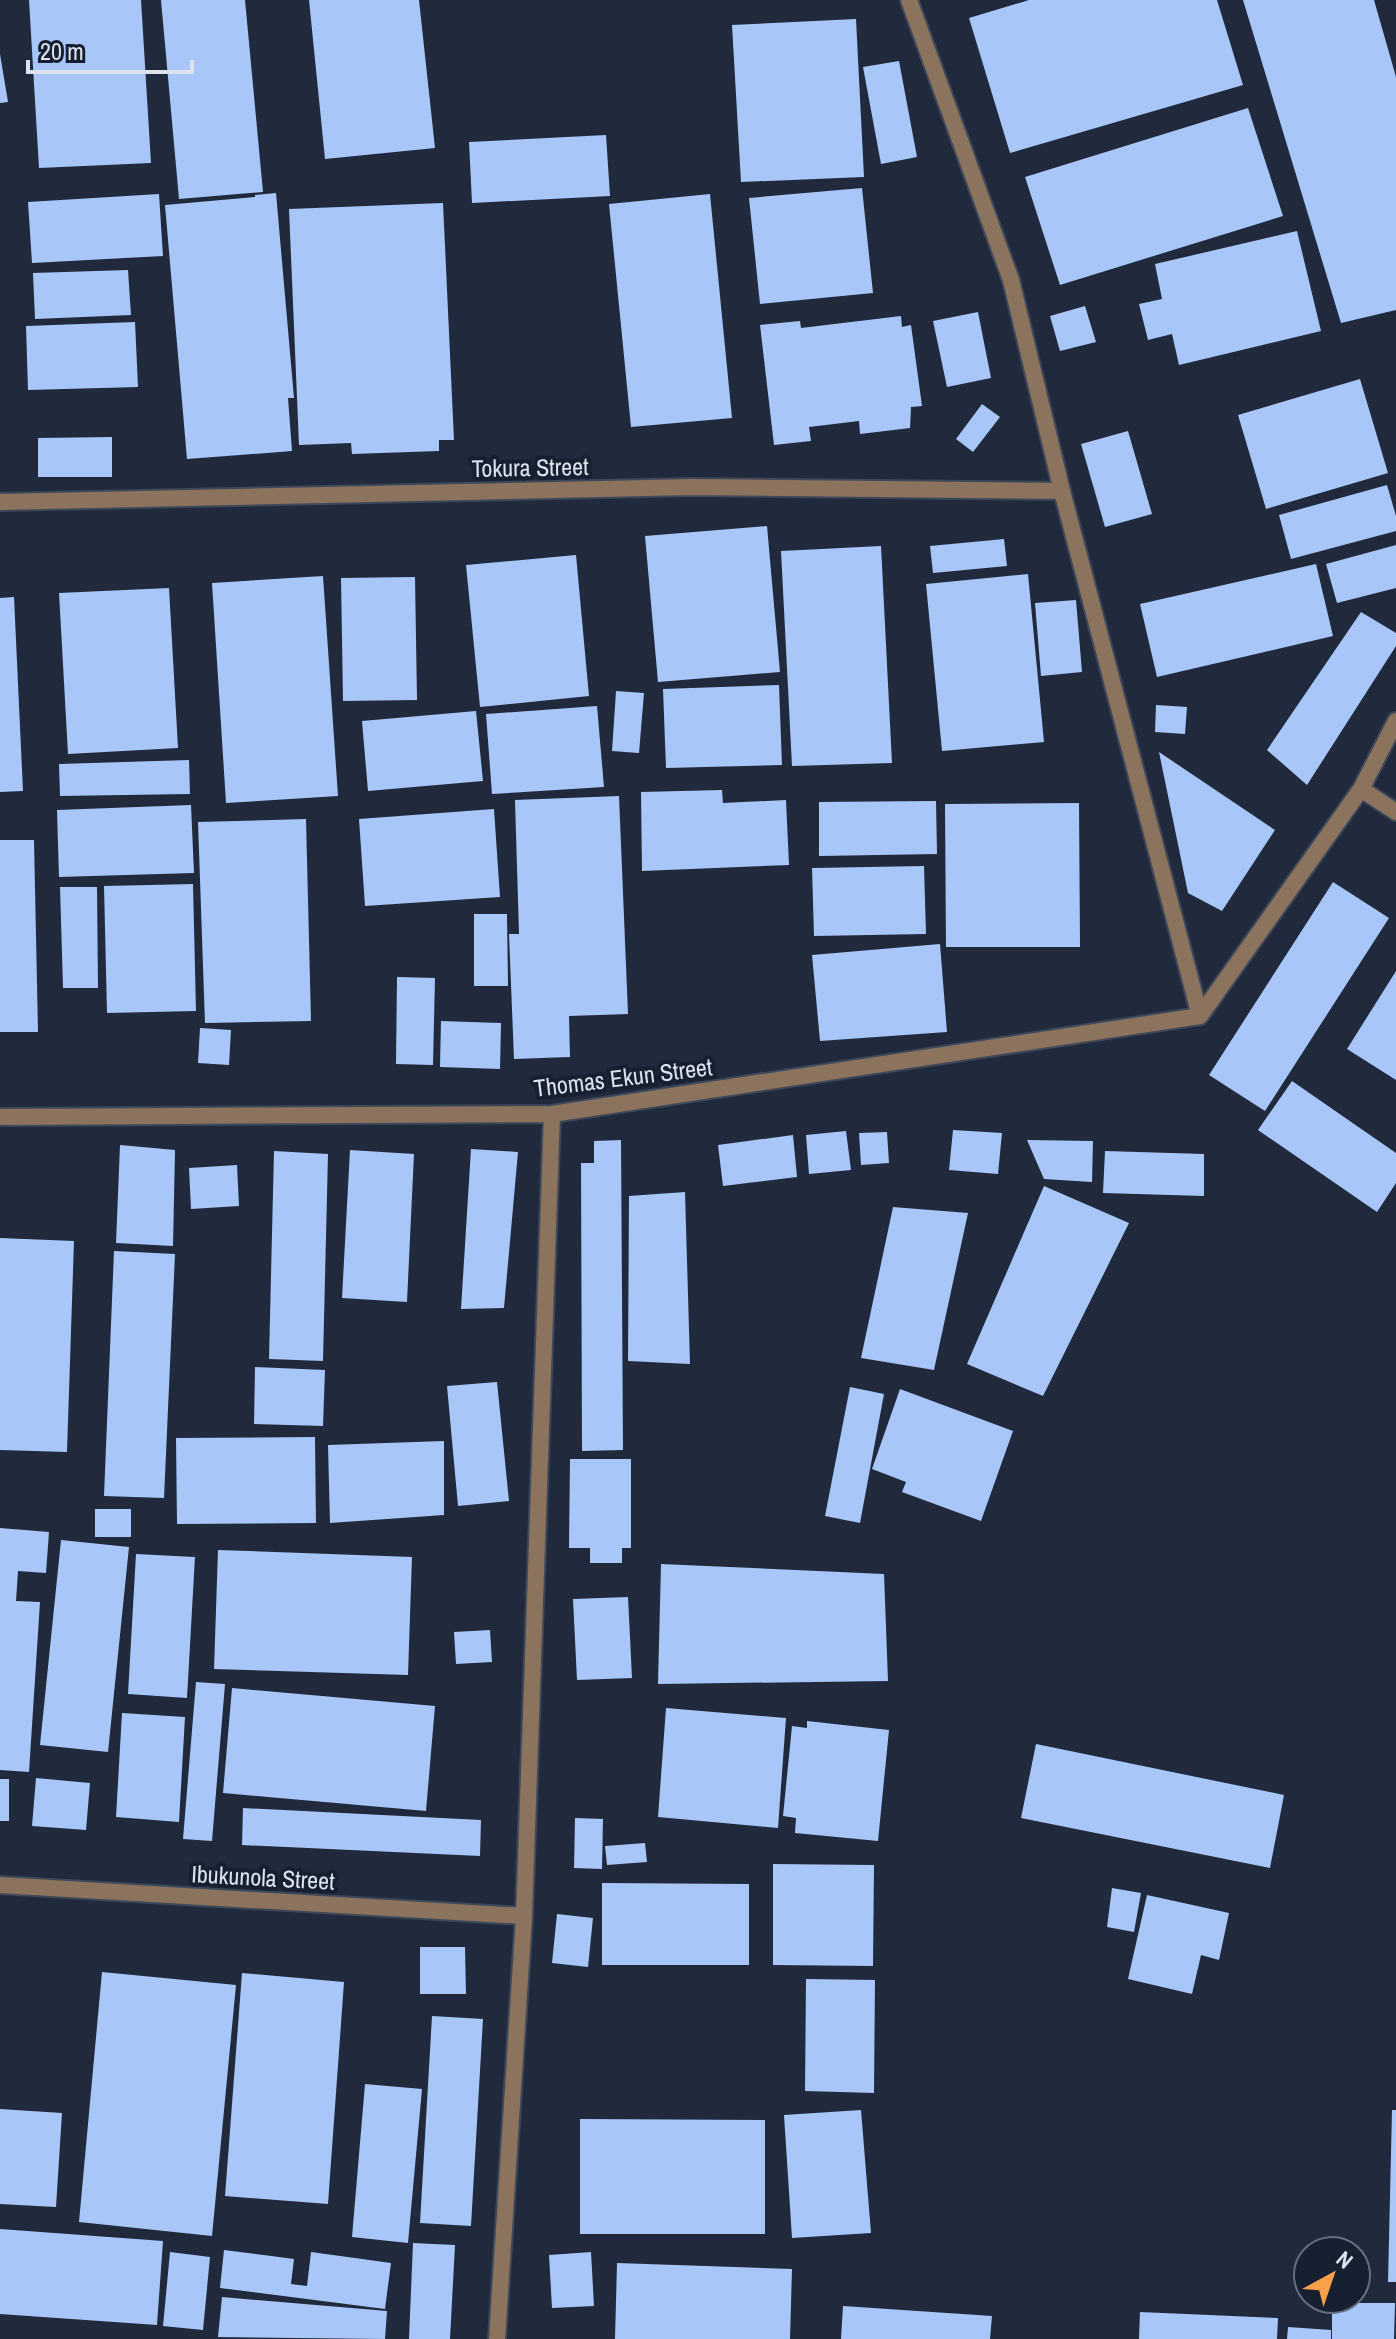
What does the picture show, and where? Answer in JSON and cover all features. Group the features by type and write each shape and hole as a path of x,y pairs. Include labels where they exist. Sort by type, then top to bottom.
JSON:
{"street":[{"path":"909,0 1011,280 1062,491 1200,1016"},
{"name":"Tokura Street","path":"0,502 692,487 1062,491"},
{"path":"1200,1016 1361,789 1396,721"},
{"path":"1361,789 1396,812"},
{"name":"Thomas Ekun Street","path":"0,1117 552,1114 1200,1016"},
{"path":"497,2339 524,1916 552,1114"},
{"name":"Ibukunola Street","path":"0,1885 524,1916"}],"building":[{"path":"29,0 141,0 151,163 39,168"},
{"path":"161,0 245,0 263,192 179,199"},
{"path":"309,0 419,0 435,148 325,159"},
{"path":"1029,0 1217,0 1243,85 1010,153 969,18"},
{"path":"1243,0 1374,0 1396,77 1396,310 1341,323"},
{"path":"856,19 864,177 741,182 732,25"},
{"path":"0,54 8,102 0,103"},
{"path":"899,61 917,157 881,164 863,67"},
{"path":"1248,108 1283,216 1060,285 1025,177"},
{"path":"606,135 610,196 472,203 469,142"},
{"path":"862,188 873,293 760,304 749,198"},
{"path":"276,193 294,398 288,398 292,451 187,459 165,205"},
{"path":"159,194 163,256 32,263 28,202"},
{"path":"710,194 732,418 631,427 609,204"},
{"path":"443,203 454,440 439,440 439,451 352,454 351,443 299,445 289,209"},
{"path":"1297,231 1321,331 1179,365 1172,334 1148,340 1139,304 1162,299 1155,264"},
{"path":"128,270 131,315 35,319 33,273"},
{"path":"1085,306 1096,342 1060,351 1050,316"},
{"path":"978,312 991,378 947,387 933,321"},
{"path":"901,316 902,327 911,325 922,406 911,407 910,428 860,434 859,421 809,427 811,441 774,445 760,325 800,321 801,328"},
{"path":"135,322 138,387 28,390 26,326"},
{"path":"1360,379 1388,473 1266,509 1238,415"},
{"path":"982,404 1000,417 973,452 956,439"},
{"path":"1128,431 1152,514 1105,527 1081,444"},
{"path":"112,437 112,477 38,477 38,438"},
{"path":"1387,485 1396,516 1396,531 1291,559 1279,515"},
{"path":"767,526 780,672 658,682 645,536"},
{"path":"1004,539 1007,566 933,573 930,546"},
{"path":"1396,545 1396,588 1337,603 1326,564"},
{"path":"881,546 892,763 792,766 781,551"},
{"path":"576,555 589,696 480,707 466,565"},
{"path":"1316,564 1333,636 1157,677 1140,604"},
{"path":"1028,574 1044,742 942,751 926,584"},
{"path":"323,576 338,796 226,803 212,583"},
{"path":"415,577 417,700 343,701 341,578"},
{"path":"169,588 178,748 68,754 59,593"},
{"path":"14,597 23,791 0,792 0,598"},
{"path":"1076,600 1082,672 1041,676 1035,603"},
{"path":"1361,612 1396,633 1396,646 1307,785 1267,750"},
{"path":"779,685 782,765 666,768 663,689"},
{"path":"616,691 644,693 639,753 612,751"},
{"path":"1156,705 1187,707 1185,734 1155,732"},
{"path":"597,706 604,787 492,794 486,714"},
{"path":"476,711 483,781 368,791 362,721"},
{"path":"1159,752 1275,830 1222,911 1188,893"},
{"path":"189,760 190,794 60,796 59,764"},
{"path":"722,790 723,803 786,800 789,865 642,871 641,792"},
{"path":"619,796 628,1014 569,1016 570,1057 514,1059 509,934 519,934 515,800"},
{"path":"936,801 937,854 819,856 819,802"},
{"path":"1079,803 1080,947 946,947 945,804"},
{"path":"191,805 194,873 59,877 57,810"},
{"path":"494,809 500,897 365,906 359,819"},
{"path":"306,819 311,1021 205,1023 198,822"},
{"path":"0,840 34,840 38,1032 0,1032"},
{"path":"924,866 926,934 814,936 812,868"},
{"path":"1333,882 1389,918 1265,1111 1209,1075"},
{"path":"193,884 196,1011 107,1013 104,886"},
{"path":"60,887 97,887 98,988 63,988"},
{"path":"474,914 507,914 508,986 474,986"},
{"path":"940,944 947,1032 820,1041 812,955"},
{"path":"1396,971 1396,1080 1347,1049"},
{"path":"397,977 435,978 433,1065 396,1064"},
{"path":"441,1021 501,1023 500,1069 440,1067"},
{"path":"200,1028 231,1030 229,1065 198,1063"},
{"path":"1292,1081 1396,1153 1396,1183 1377,1212 1258,1130"},
{"path":"953,1130 1002,1133 998,1174 949,1170"},
{"path":"846,1131 851,1170 809,1174 806,1135"},
{"path":"887,1132 889,1163 861,1165 859,1133"},
{"path":"793,1135 797,1177 723,1186 718,1145"},
{"path":"621,1140 623,1450 582,1451 581,1163 594,1163 594,1141"},
{"path":"1027,1140 1093,1141 1092,1182 1044,1179"},
{"path":"120,1145 175,1150 173,1246 116,1243"},
{"path":"471,1149 518,1152 504,1308 461,1309"},
{"path":"350,1150 414,1154 407,1302 342,1298"},
{"path":"274,1151 328,1154 323,1361 269,1359"},
{"path":"1105,1151 1204,1154 1204,1196 1103,1193"},
{"path":"237,1165 239,1206 191,1209 189,1168"},
{"path":"1044,1186 1129,1223 1043,1396 967,1364"},
{"path":"685,1192 690,1364 628,1361 629,1196"},
{"path":"893,1207 968,1213 934,1370 861,1358"},
{"path":"0,1238 74,1241 67,1452 0,1450"},
{"path":"114,1251 175,1254 164,1498 104,1496"},
{"path":"255,1367 325,1370 323,1426 254,1424"},
{"path":"497,1382 509,1501 458,1506 447,1386"},
{"path":"850,1387 884,1394 860,1523 825,1516"},
{"path":"900,1389 1013,1431 981,1521 902,1492 906,1482 872,1469"},
{"path":"315,1437 316,1523 177,1524 176,1438"},
{"path":"444,1441 444,1515 330,1523 328,1445"},
{"path":"570,1459 631,1459 631,1548 622,1548 622,1563 590,1563 590,1548 569,1548"},
{"path":"95,1509 131,1509 131,1537 95,1537"},
{"path":"0,1528 49,1532 46,1573 18,1571 16,1601 40,1602 29,1772 0,1770"},
{"path":"61,1540 129,1547 108,1752 40,1745"},
{"path":"218,1550 412,1557 408,1675 214,1669"},
{"path":"136,1554 195,1557 187,1698 128,1694"},
{"path":"661,1564 884,1574 888,1681 658,1684"},
{"path":"628,1597 632,1678 577,1680 573,1599"},
{"path":"490,1630 492,1662 456,1664 454,1632"},
{"path":"196,1682 225,1684 212,1841 183,1839"},
{"path":"232,1688 435,1706 426,1811 223,1793"},
{"path":"666,1708 786,1718 778,1828 658,1817"},
{"path":"122,1713 185,1717 179,1822 116,1817"},
{"path":"807,1721 889,1730 878,1841 795,1833 796,1818 783,1816 792,1726 807,1728"},
{"path":"1036,1744 1284,1795 1270,1868 1021,1818"},
{"path":"36,1778 90,1783 86,1830 32,1826"},
{"path":"0,1779 9,1779 9,1821 0,1821"},
{"path":"243,1808 481,1820 480,1856 242,1845"},
{"path":"575,1818 603,1819 602,1869 574,1868"},
{"path":"645,1843 647,1862 607,1865 605,1846"},
{"path":"773,1864 874,1865 873,1966 773,1965"},
{"path":"602,1883 749,1884 749,1965 602,1965"},
{"path":"1112,1888 1141,1893 1134,1932 1107,1927"},
{"path":"1147,1895 1229,1913 1219,1960 1201,1955 1192,1994 1128,1979"},
{"path":"557,1914 593,1918 588,1967 552,1963"},
{"path":"420,1947 465,1947 466,1994 420,1994"},
{"path":"102,1972 236,1985 212,2236 79,2222"},
{"path":"242,1973 344,1982 328,2204 225,2196"},
{"path":"806,1979 875,1980 874,2093 805,2091"},
{"path":"432,2016 483,2019 471,2226 420,2223"},
{"path":"365,2084 422,2089 408,2243 352,2237"},
{"path":"0,2109 62,2113 56,2207 0,2204"},
{"path":"861,2110 871,2233 792,2238 784,2115"},
{"path":"1392,2110 1396,2110 1396,2282 1388,2282"},
{"path":"580,2119 765,2120 765,2234 580,2234"},
{"path":"0,2229 163,2241 157,2325 0,2314"},
{"path":"413,2243 455,2245 450,2339 409,2339"},
{"path":"224,2250 294,2259 291,2284 307,2286 311,2252 391,2263 385,2309 220,2288"},
{"path":"170,2252 210,2257 203,2330 163,2326"},
{"path":"591,2252 594,2306 552,2308 549,2255"},
{"path":"617,2263 792,2269 790,2339 615,2339"},
{"path":"222,2297 387,2311 385,2339 218,2337"},
{"path":"1372,2303 1395,2303 1394,2339 1332,2339 1332,2315 1372,2315"},
{"path":"843,2306 992,2316 990,2339 841,2339"},
{"path":"1140,2312 1278,2318 1277,2339 1139,2339"},
{"path":"1288,2327 1331,2330 1331,2339 1287,2339"}]}
